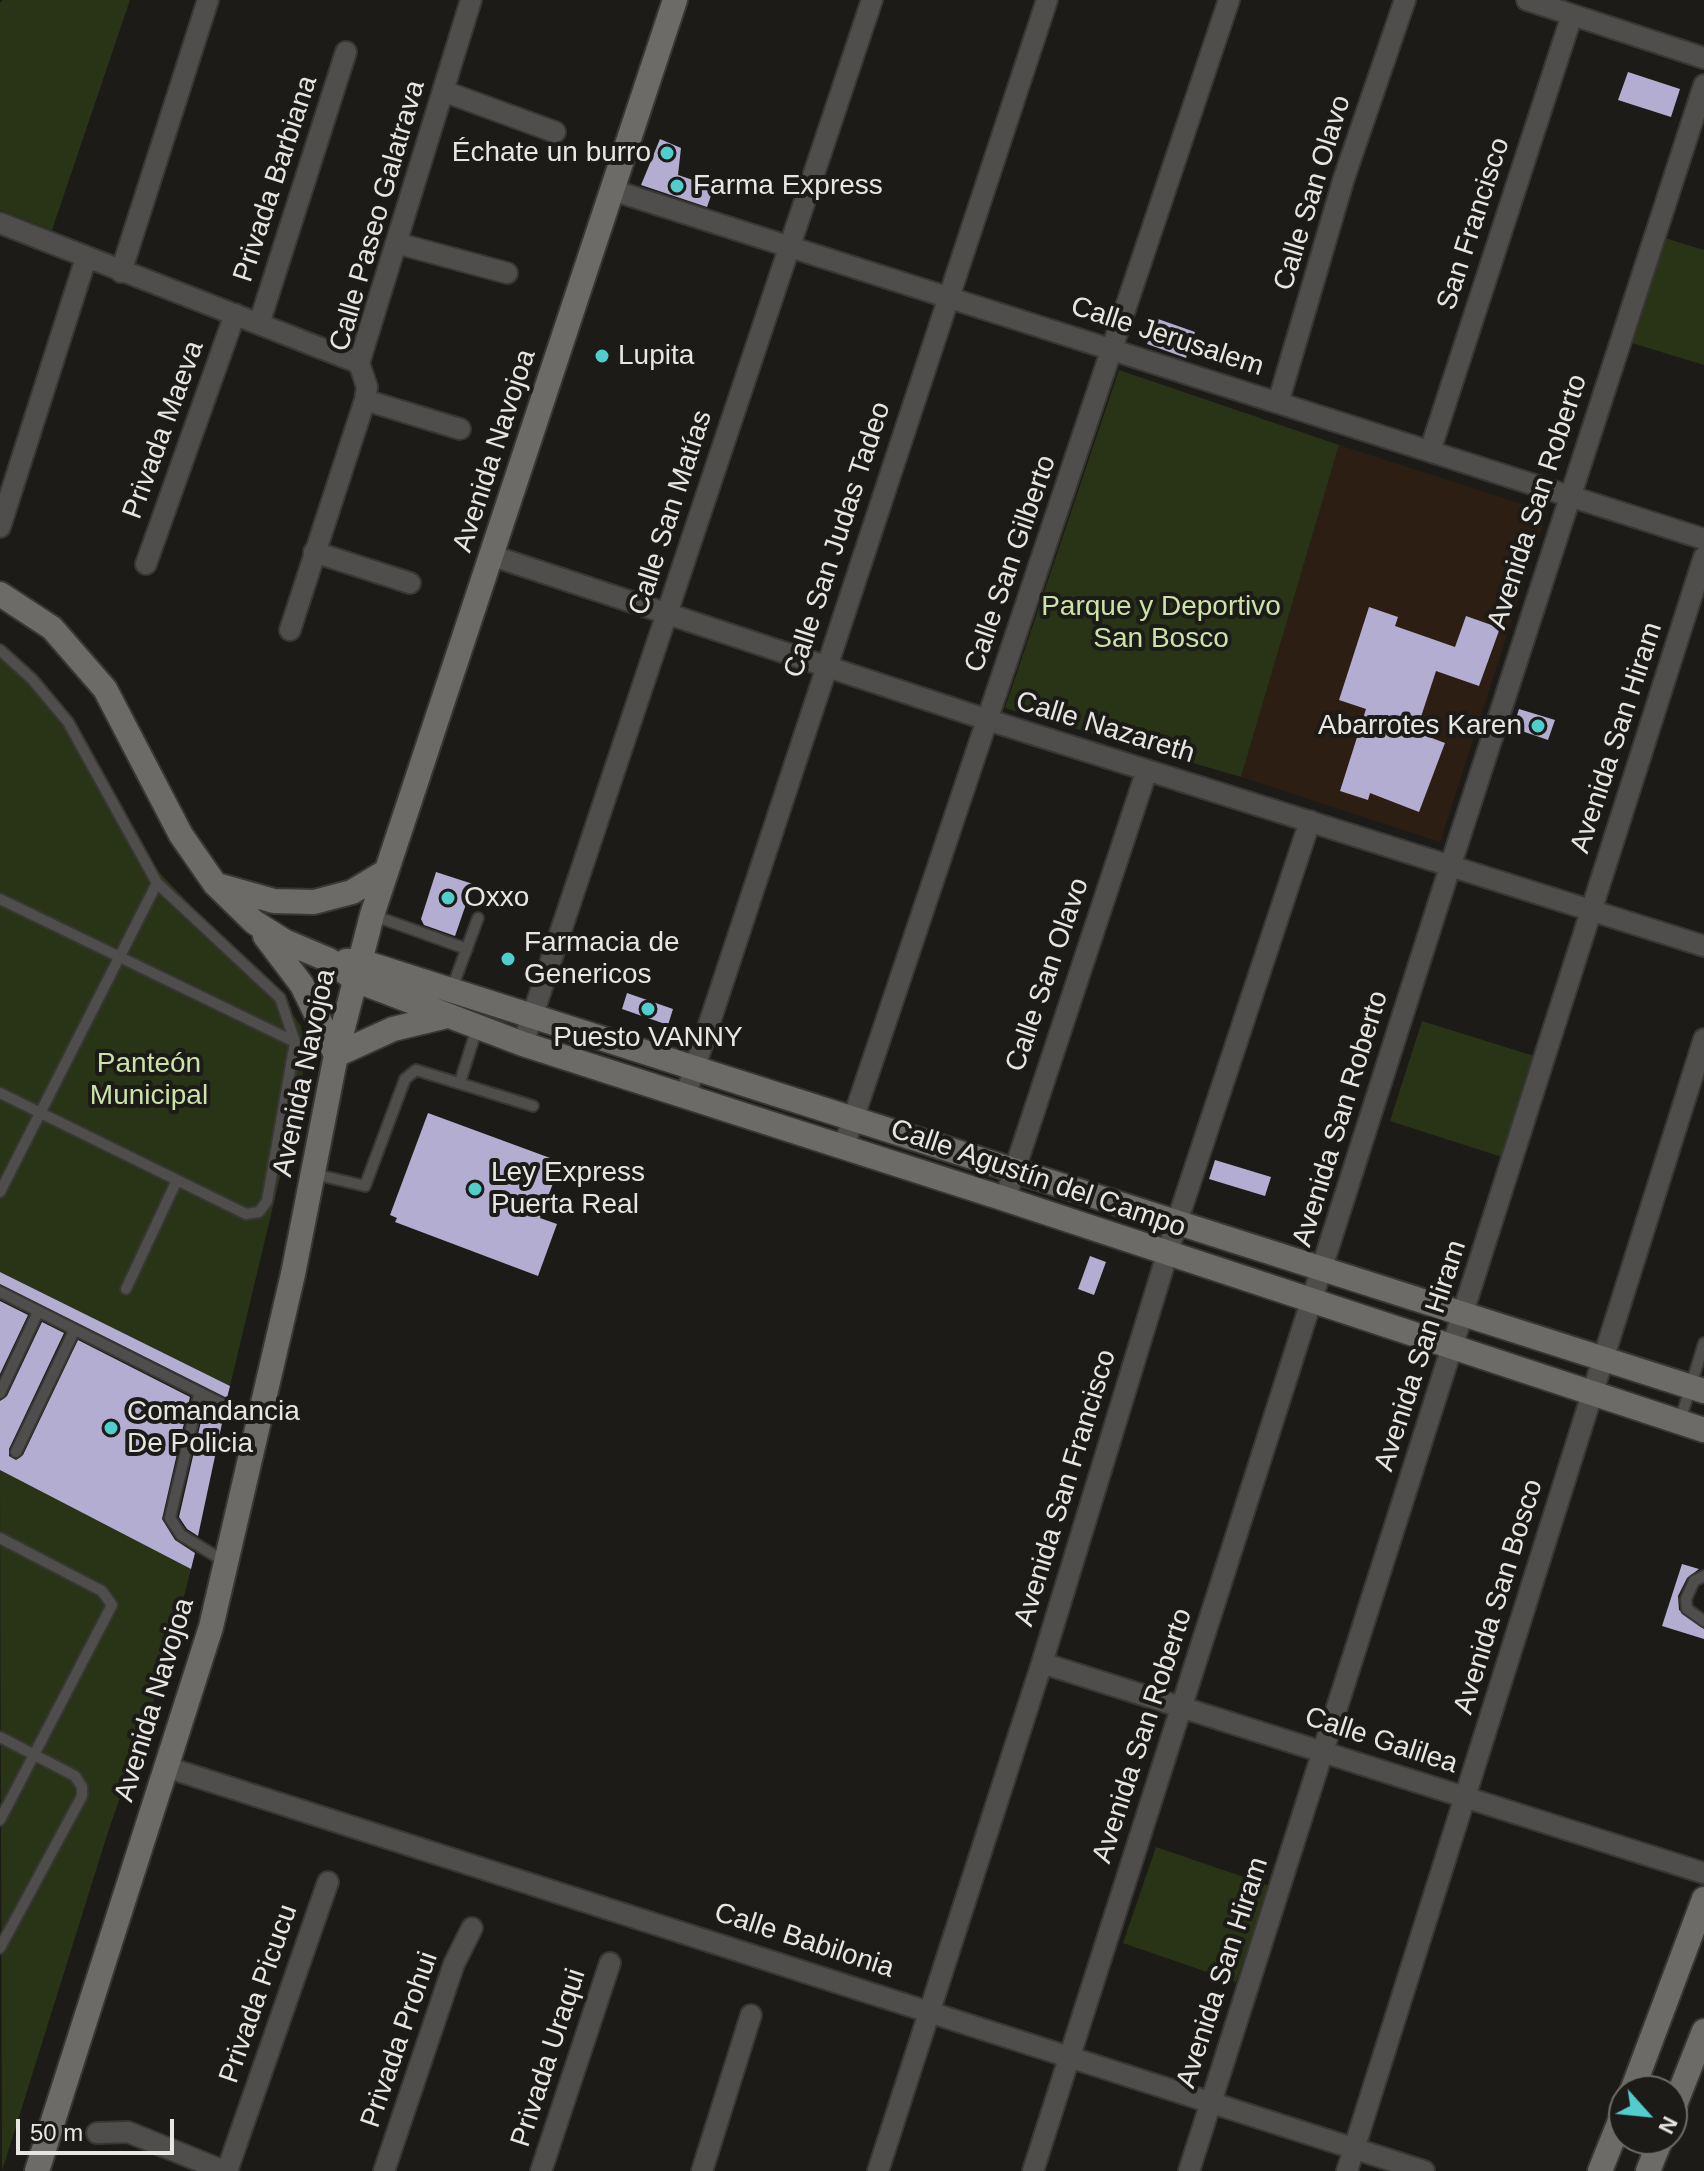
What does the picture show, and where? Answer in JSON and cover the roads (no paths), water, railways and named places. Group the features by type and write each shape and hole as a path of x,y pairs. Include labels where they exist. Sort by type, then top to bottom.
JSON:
{"street":[{"path":"121,272 208,0"},
{"name":"Calle Paseo Galatrava","path":"290,630 365,400 367,387 359,363 471,0"},
{"name":"Avenida Navojoa","path":"37,2171 228,1563 314,1174 336,1055 372,915 675,0"},
{"name":"Calle San Matías","path":"523,1044 872,0"},
{"name":"Calle San Judas Tadeo","path":"685,1097 1047,0"},
{"name":"Calle San Gilberto","path":"844,1146 1229,0"},
{"name":"Calle San Olavo","path":"1278,403 1344,178 1405,0"},
{"path":"1527,0 1704,58"},
{"name":"San Francisco","path":"1430,451 1572,15"},
{"name":"Privada Barbiana","path":"259,324 346,52"},
{"name":"Avenida San Roberto","path":"1033,2171 1704,85"},
{"path":"443,91 555,132"},
{"name":"Calle Jerusalem","path":"612,190 789,244 1704,539"},
{"path":"0,223 359,363"},
{"path":"396,243 507,273"},
{"path":"0,527 86,258"},
{"name":"Privada Maeva","path":"146,564 235,314"},
{"path":"365,400 460,429"},
{"path":"314,552 410,583"},
{"name":"Calle Nazareth","path":"493,556 988,720 1704,946"},
{"name":"Avenida San Hiram","path":"1189,2171 1325,1753 1704,557"},
{"path":"0,594 52,628 105,689 181,835 215,884 254,922 302,985 336,1055 393,1029 443,1017"},
{"name":"Calle San Olavo","path":"1005,1199 1011,1171 1147,770"},
{"name":"Avenida San Francisco","path":"878,2171 1042,1663 1177,1222 1310,821"},
{"path":"215,884 274,901 314,902 352,892 385,872"},
{"path":"254,922 284,941 357,970"},
{"name":"Calle Agustín del Campo","path":"357,970 451,991 1697,1389"},
{"name":"Calle Agustín del Campo","path":"357,970 443,1017 1704,1430"},
{"name":"Avenida San Bosco","path":"1347,2171 1704,1039"},
{"name":"Calle Galilea","path":"1042,1663 1704,1873"},
{"name":"Calle Babilonia","path":"166,1767 1424,2171"},
{"name":"Privada Picucu","path":"226,2171 328,1882"},
{"path":"1638,2075 1704,1899"},
{"name":"Privada Prohui","path":"384,2171 454,1964 472,1928"},
{"name":"Privada Uraqui","path":"541,2171 610,1963"},
{"path":"702,2171 751,2015"},
{"path":"1687,2075 1704,2031"},
{"path":"97,2133 128,2132 226,2171"},
{"path":"1600,2171 1608,2151"}],"lane":[{"path":"0,650 32,679 68,722 157,883 280,998 291,1021 295,1042 267,1201 259,1212 246,1214 0,1093"},
{"path":"0,1192 157,883"},
{"path":"0,899 119,960 295,1042"},
{"path":"372,915 467,949"},
{"path":"451,991 478,918"},
{"path":"460,1082 477,1028"},
{"path":"314,1174 365,1186 409,1073 423,1071 533,1106"},
{"path":"126,1289 177,1180"},
{"path":"0,1292 199,1395 260,1423"},
{"path":"0,1393 38,1312"},
{"path":"16,1452 74,1331"},
{"path":"1679,1422 1697,1389 1704,1343"},
{"path":"199,1395 170,1518 181,1535 228,1563"},
{"path":"0,1538 102,1591 112,1605 0,1820"},
{"path":"1704,1576 1694,1581 1686,1599 1687,1609 1704,1621"},
{"path":"0,1737 75,1776 81,1782 82,1796 1,1943"}],"place":[{"name":"Échate un burro","path":"667,153"},
{"name":"Farma Express","path":"677,186"},
{"name":"Lupita","path":"602,356"},
{"name":"Abarrotes Karen","path":"1538,726"},
{"name":"Oxxo","path":"448,898"},
{"name":"Farmacia de Genericos","path":"508,959"},
{"name":"Puesto VANNY","path":"648,1009"},
{"name":"Ley Express Puerta Real","path":"475,1189"},
{"name":"Comandancia De Policia","path":"111,1428"}],"park label":[{"name":"Parque y Deportivo San Bosco","path":"1161,623"},
{"name":"Panteón Municipal","path":"149,1080"}]}
